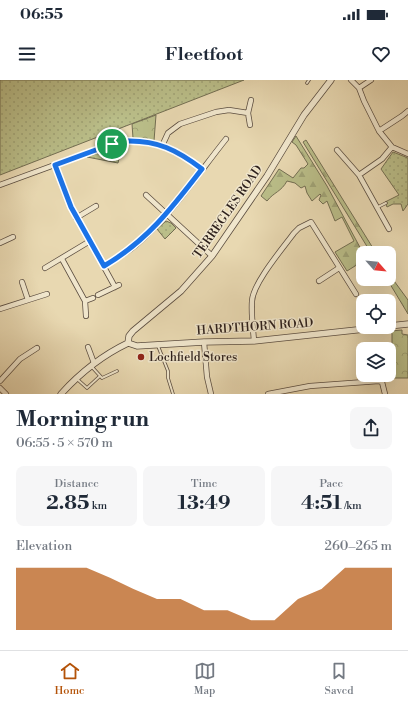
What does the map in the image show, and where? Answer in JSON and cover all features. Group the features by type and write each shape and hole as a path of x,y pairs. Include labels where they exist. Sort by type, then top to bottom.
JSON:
{"street":[{"name":"TERREGLES ROAD","path":"128,343 129,336 133,331 181,291 212,256 283,151 304,115 331,80"},
{"path":"351,80 359,88 364,101 380,130 392,147 408,154"},
{"path":"359,88 371,80"},
{"path":"250,125 248,113 251,100"},
{"path":"162,146 168,133 180,124 216,112 229,110 248,113"},
{"path":"380,130 402,116 408,110"},
{"path":"104,266 120,257 136,245 152,230 226,139"},
{"path":"0,185 112,144 126,141 136,141 162,146 186,157 202,169"},
{"path":"359,175 382,159 392,147"},
{"path":"337,150 359,175 389,229"},
{"path":"55,165 76,218 117,286 98,295"},
{"path":"146,195 212,256"},
{"path":"76,218 96,206"},
{"path":"254,341 252,299 254,291 273,261 299,228 310,222 356,294"},
{"path":"0,244 13,237"},
{"path":"45,268 90,241"},
{"path":"62,259 85,301 86,316"},
{"path":"319,280 339,268"},
{"path":"22,282 28,300"},
{"path":"0,309 47,294"},
{"path":"85,301 93,298"},
{"path":"396,325 407,324"},
{"name":"HARDTHORN ROAD","path":"128,343 137,346 254,341 356,330"},
{"path":"204,342 207,377 211,394"},
{"path":"61,394 92,365 112,351 128,343"},
{"path":"88,347 92,365"},
{"path":"0,381 20,359 37,348"},
{"path":"268,394 310,386 379,381 382,382 385,394"},
{"path":"0,388 6,394"}],"lane":[{"path":"377,208 386,203"},
{"path":"157,345 168,371 168,378 174,394"},
{"path":"92,365 102,378 117,371"},
{"path":"77,379 87,388 100,376"}],"green space":[{"path":"0,80 244,80 0,175"},
{"path":"156,115 154,141 133,138 132,124"},
{"path":"296,136 327,186 359,246 356,246 356,265 347,271 335,252 354,241 342,217 335,221 327,201 323,204 319,200 320,194 312,201 305,186 301,188 295,183 287,181 282,188 267,201 261,196 279,169 293,178 301,168 304,168 308,164 296,145 292,142"},
{"path":"306,140 372,246 367,246 303,142"},
{"path":"121,145 118,163 87,157"},
{"path":"393,152 408,158 408,204 403,211 401,204 393,204 387,207 385,202 399,195 381,169"},
{"path":"166,221 171,223 176,228 165,239 157,229"},
{"path":"396,284 408,300 408,314 391,286 396,286"},
{"path":"402,330 402,334 408,335 408,378 396,378 396,342 392,342 392,334 396,334 396,331"}],"place":[{"name":"Lochfield Stores","path":"141,357"}],"route":[{"path":"126,141 136,141 162,146 186,157 202,169 152,230 120,257 104,266 76,218 55,165 112,144 126,141"}]}
